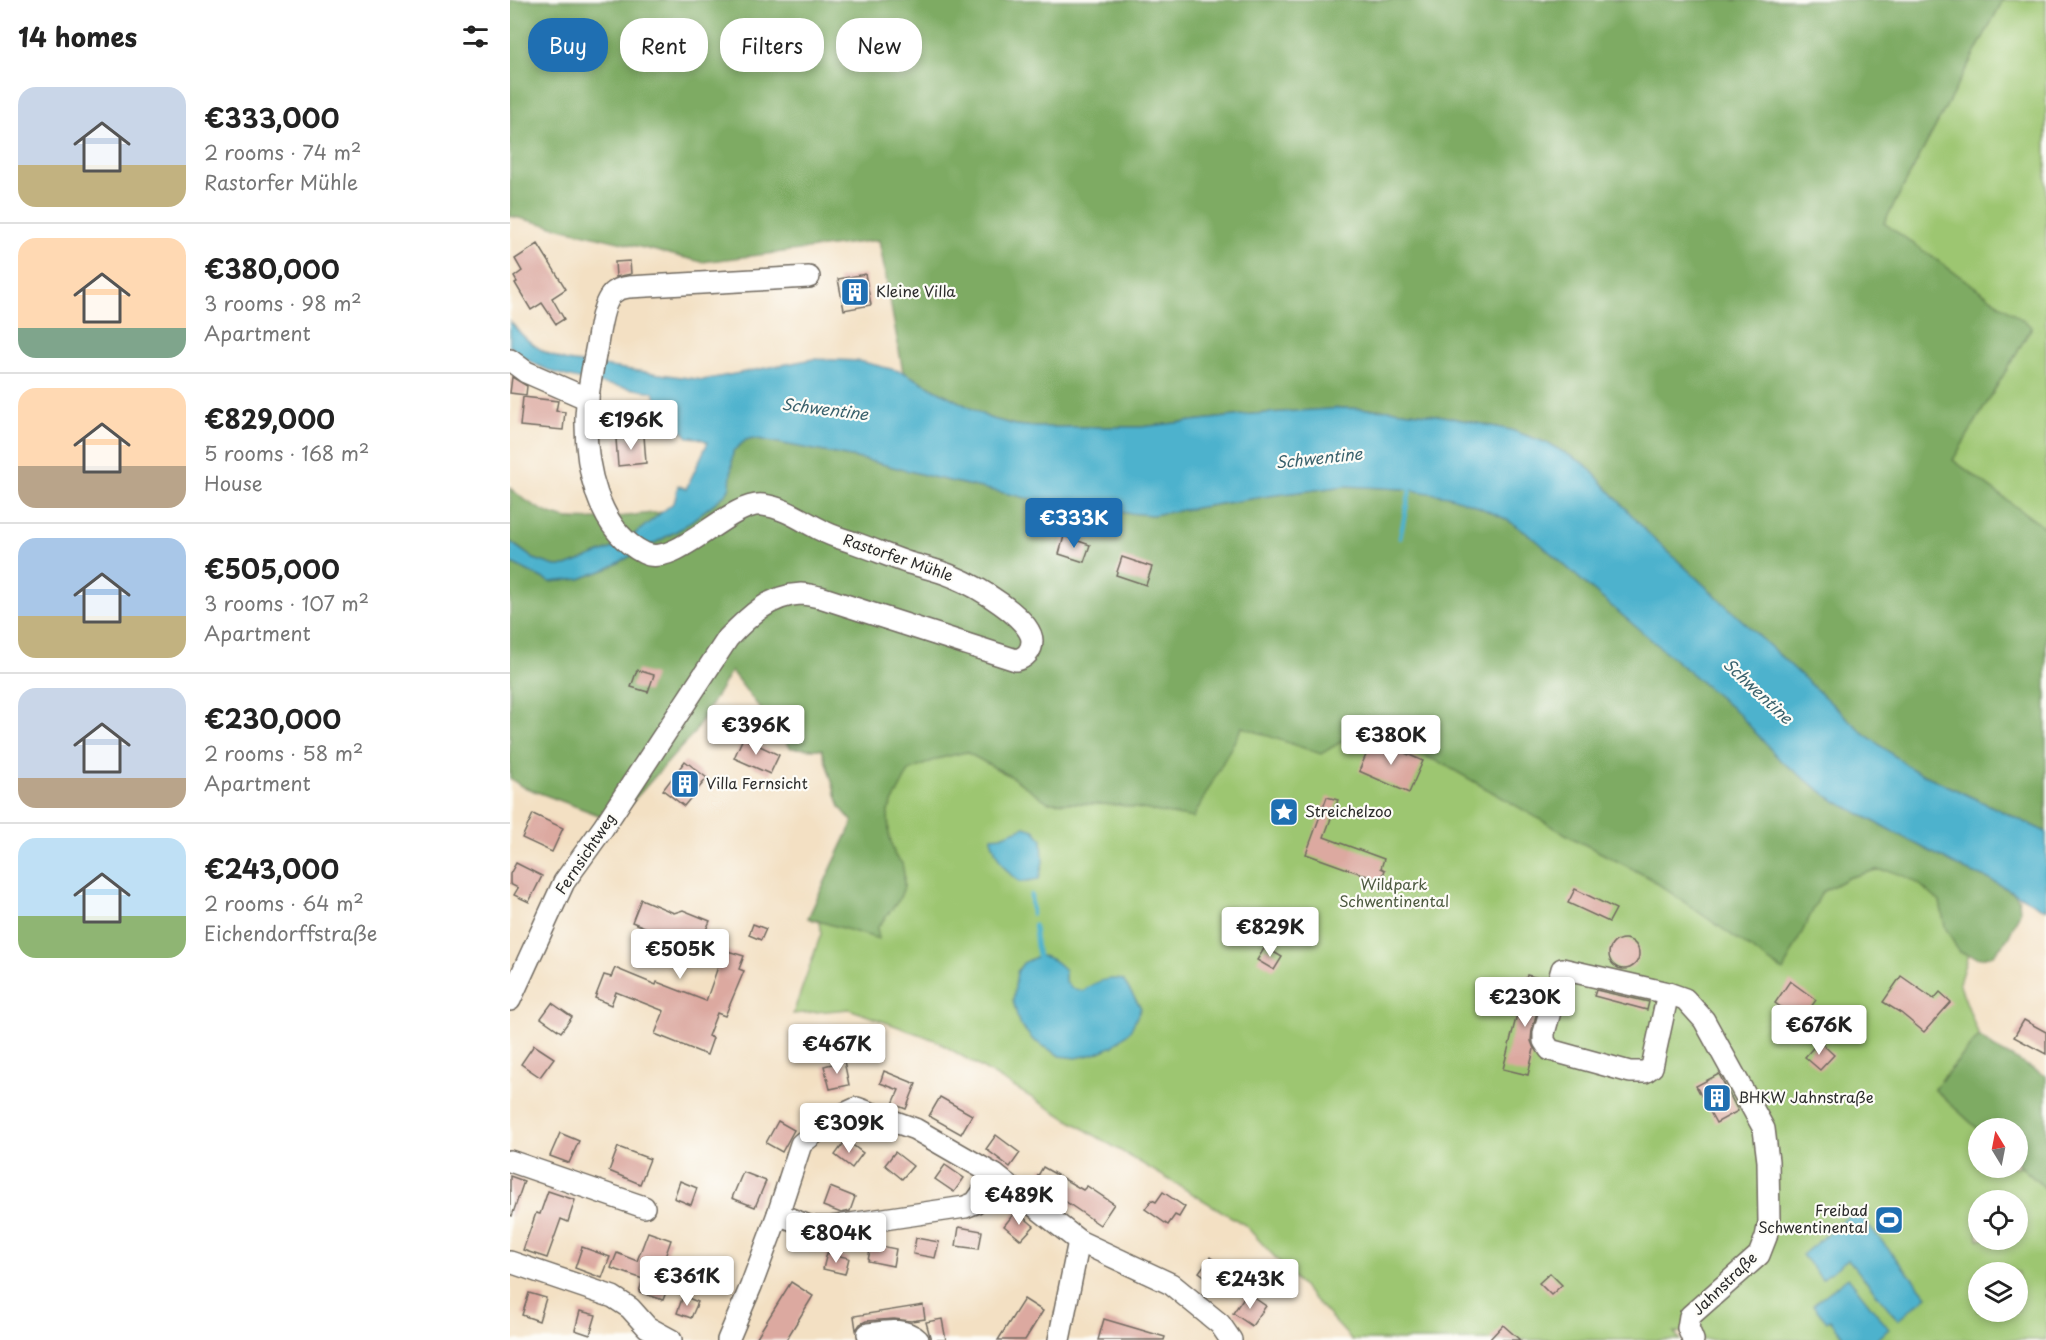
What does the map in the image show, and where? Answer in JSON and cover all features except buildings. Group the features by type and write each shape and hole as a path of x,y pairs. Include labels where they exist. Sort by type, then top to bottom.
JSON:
{"street":[{"name":"Rastorfer Mühle","path":"657,746 728,638 761,607 780,598 801,594 820,597 1016,660 1026,655 1031,647 1032,639 1027,627 1010,610 960,580 824,532 773,507 761,505 741,509 708,531 664,554 655,556 634,546 608,518 594,483 587,436 591,382 608,298 615,291 629,287 809,277"},
{"path":"510,360 525,372 591,382"},
{"name":"Fernsichtweg","path":"510,1000 564,882 657,746"},
{"path":"1562,969 1677,996 1652,1067 1645,1072 1618,1068 1550,1050 1546,1046 1544,1033 1562,969"},
{"name":"Jahnstraße","path":"1677,996 1704,1020 1764,1129 1768,1161 1769,1222 1759,1255 1690,1316 1688,1328 1693,1340"},
{"path":"728,1340 778,1214 801,1144 831,1120 857,1108 915,1129 995,1175 1079,1241 1171,1284 1220,1324 1231,1340"},
{"path":"510,1161 644,1207"},
{"path":"778,1214 811,1227 830,1227 965,1207 975,1203 995,1175"},
{"path":"1059,1340 1079,1241"},
{"path":"510,1262 613,1298 630,1308 647,1327 671,1340"},
{"path":"868,1334 897,1330 915,1336 918,1340"}],"green space":[{"path":"510,0 2003,0 1884,223 2032,327 1953,460 2046,529 2046,832 1912,769 1862,732 1648,533 1585,464 1547,443 1511,430 1443,416 1394,410 1344,408 1253,414 1141,427 1015,425 989,418 903,372 879,240 702,262 510,216"},
{"path":"2003,0 2046,0 2046,529 1952,460 1884,223"},
{"path":"753,438 866,460 1072,508 1152,515 1345,486 1404,489 1448,495 1506,519 1535,539 1739,714 1781,761 1832,799 1967,871 1991,880 2014,893 2019,899 2020,912 2008,938 1993,955 1980,958 1959,952 1945,927 1940,902 1919,884 1904,876 1890,871 1876,870 1848,878 1822,892 1783,971 1648,877 1576,840 1445,765 1364,728 1321,754 1242,727 1193,818 1119,805 1048,802 1010,776 966,752 937,759 909,771 888,811 889,834 895,856 902,863 904,887 899,900 877,928 879,939 808,918 853,822 840,807 822,749 791,748 731,671 694,733 615,821 521,786 510,778 510,562 550,582 580,579 607,569 682,528 726,494 729,489 733,451 746,440"},
{"name":"Wildpark Schwentinental","path":"1345,486 1991,880 1959,983 1979,1036 1934,1089 1968,1120 1968,1178 2028,1178 2028,1173 2046,1189 2046,1340 1702,1340 1696,1333 1674,1332 1680,1340 1352,1340 1245,1225 935,1040 849,1009 793,1014 821,934 819,922 808,918 853,822 840,807 822,749 791,748"},
{"path":"510,488 535,506 563,518 598,519 663,512 621,545 566,566 555,566 534,559 510,541"},
{"path":"1979,1036 1995,1048 2046,1076 2046,1189 2028,1173 2028,1118 1968,1118 1968,1120 1934,1089"}],"water":[{"name":"Schwentine","path":"510,321 535,346 567,361 703,380 813,359 859,361 903,372 989,418 1015,425 1141,427 1253,414 1344,408 1394,410 1443,416 1511,430 1547,443 1585,464 1648,533 1862,732 1912,769 2046,832 2046,910 1832,799 1781,761 1739,714 1535,539 1506,519 1448,496 1404,489 1345,486 1152,515 1116,512 1072,508 866,460 753,438 746,440 733,451 730,486 726,494 682,528 607,569 580,579 550,582 510,562 510,542 534,559 555,566 566,566 621,545 672,504 678,485 686,489 708,442 688,437 682,431 672,432 653,392 558,374 524,358 510,346"},
{"path":"1025,827 1034,830 1042,839 1043,862 1039,879 1020,882 1002,864 991,839"},
{"path":"1038,956 1049,958 1062,967 1065,970 1065,981 1071,988 1083,991 1102,981 1123,980 1141,1008 1130,1031 1113,1046 1095,1054 1076,1058 1060,1056 1033,1040 1019,1023 1013,1001 1017,972 1023,963"},
{"path":"1856,1210 1927,1296 1898,1320 1848,1259 1822,1279 1802,1255"},
{"path":"1848,1277 1889,1329 1875,1340 1846,1340 1830,1320 1827,1322 1813,1305"}],"waterway":[{"path":"1400,538 1411,485"},
{"path":"1031,895 1032,914"},
{"path":"1034,925 1038,956"}],"place":[{"name":"Kleine Villa","path":"855,292"},
{"name":"Villa Fernsicht","path":"685,784"},
{"name":"Streichelzoo","path":"1284,812"},
{"name":"BHKW Jahnstraße","path":"1717,1098"},
{"name":"Freibad Schwentinental","path":"1889,1220"}]}
